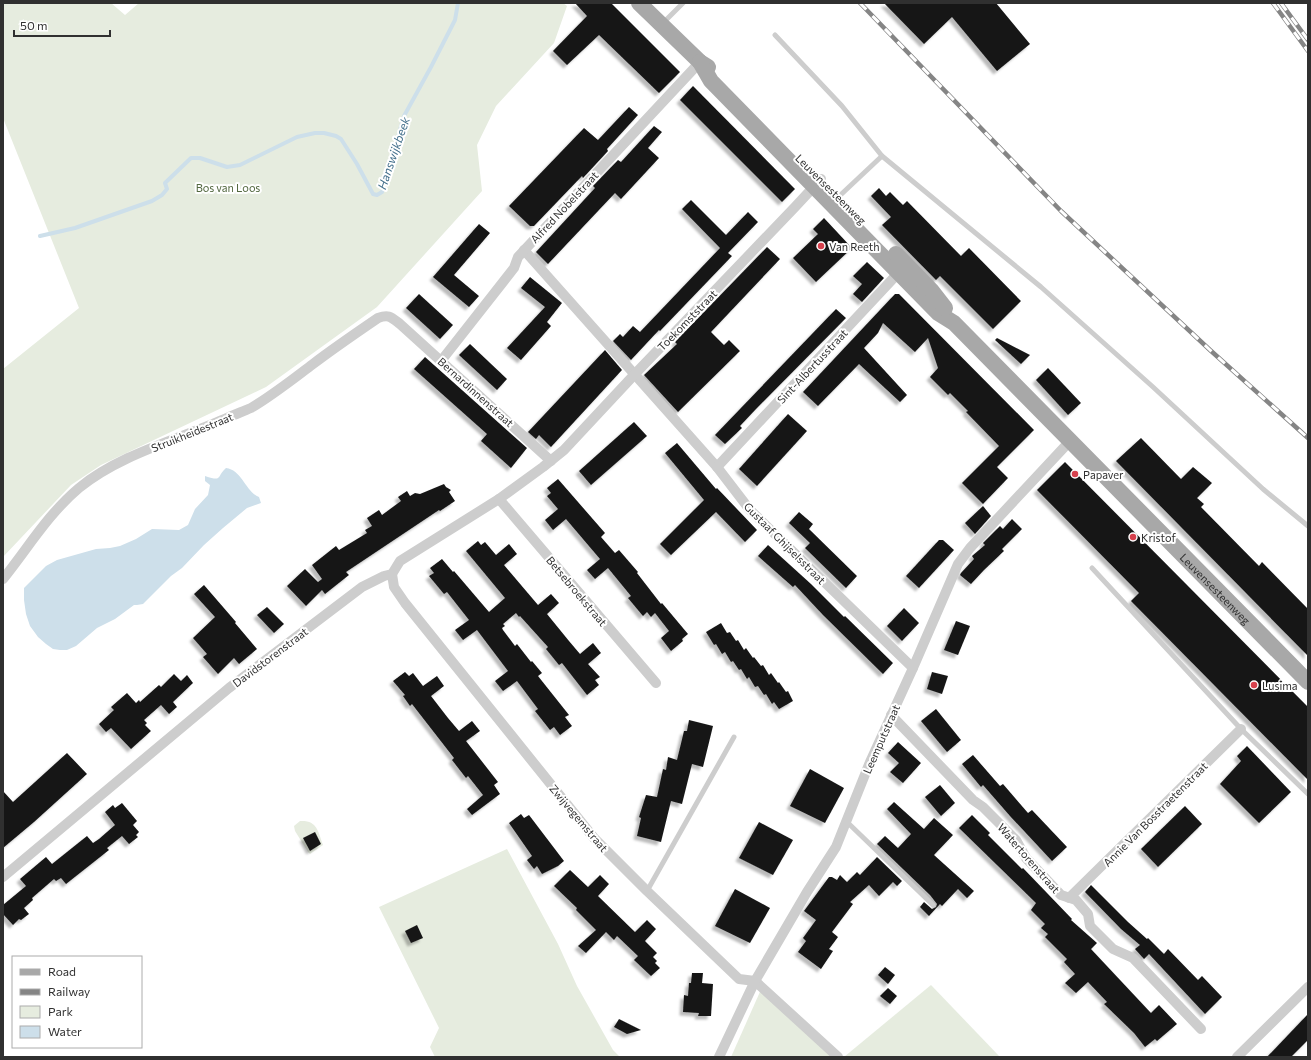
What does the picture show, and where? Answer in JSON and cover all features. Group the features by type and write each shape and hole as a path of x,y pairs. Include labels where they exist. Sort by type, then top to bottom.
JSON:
{"main road":[{"name":"Leuvensesteenweg","path":"639,3 700,62 711,82 817,182 902,268 931,290 946,308 954,323 1308,682"}],"street":[{"name":"Alfred Nobelstraat","path":"441,361 514,268 518,257 524,250 700,62"},
{"name":"Toekomststraat","path":"552,461 817,182"},
{"name":"Gustaaf Ghijselsstraat","path":"524,250 717,467 750,510 913,668"},
{"name":"Sint-Albertusstraat","path":"717,467 902,268"},
{"name":"Struikheidestraat","path":"3,579 52,514 64,501 93,478 109,468 154,447 215,424 251,408 378,318 389,316 400,324"},
{"name":"Bernardinnenstraat","path":"400,324 552,461"},
{"name":"Leemputstraat","path":"719,1057 755,981 807,892 836,847 870,762 958,564 970,548 1070,441"},
{"path":"392,574 400,561 499,499 552,461"},
{"name":"Betsebroekstraat","path":"499,499 656,683"},
{"name":"Davidstorenstraat","path":"3,877 229,688 362,587 384,576 392,574"},
{"name":"Zwijvegemstraat","path":"392,574 394,587 594,838 739,979 755,981 838,1057"},
{"name":"Watertorenstraat","path":"891,715 973,800 983,807 1016,840 1026,858 1061,895 1076,900 1088,914 1090,926 1113,949 1133,958 1201,1029"},
{"name":"Annie Van Bosstraetenstraat","path":"1069,898 1241,729"},
{"path":"1237,1057 1308,987"}],"lane":[{"path":"661,24 683,3"},
{"path":"775,35 842,106 882,156 1041,287 1159,392 1264,489 1308,526"},
{"path":"835,200 882,156"},
{"path":"1092,568 1241,729 1308,794"},
{"path":"647,891 734,738"},
{"path":"846,822 933,905"}],"green space":[{"name":"Bos van Loos","path":"3,3 111,3 125,15 139,3 563,3 567,6 554,43 496,106 477,145 482,191 377,307 266,387 101,465 71,485 3,557 3,369 79,308 3,118"},
{"path":"300,821 310,822 316,827 323,845 310,854 295,831 294,826"},
{"path":"507,849 558,944 577,986 613,1050 620,1057 435,1057 430,1047 439,1028 379,907"},
{"path":"763,985 838,1057 731,1057"},
{"path":"931,985 1000,1057 844,1057"}],"water":[{"path":"226,468 240,476 250,490 259,497 261,503 247,508 223,528 143,604 134,605 115,619 97,628 76,646 67,650 53,649 38,637 30,626 26,614 24,588 46,566 57,560 96,549 120,546 136,539 152,529 179,530 188,525 195,509 208,495 210,485 205,481 205,476 214,479 218,478"}],"building":[{"path":"575,3 611,3 680,72 659,93 599,35 567,65 553,51 587,16"},
{"path":"884,3 996,3 1030,44 997,71 952,17 924,44"},
{"path":"693,86 795,189 782,202 680,100"},
{"path":"629,107 638,115 583,178 582,176 534,226 530,226 509,206 584,128 598,140"},
{"path":"654,126 662,132 648,148 659,158 621,199 615,193 548,264 536,252 595,188 593,186 618,160 621,162"},
{"path":"879,188 886,196 890,192 903,205 907,201 961,256 969,248 1021,301 993,329 940,276 936,280 882,225 891,217 871,196"},
{"path":"691,200 726,235 748,212 758,222 728,253 732,256 631,360 613,341 620,334 623,337 633,326 640,332 720,248 682,209"},
{"path":"824,218 852,248 816,282 793,258 818,234 813,229"},
{"path":"479,224 490,233 454,275 479,296 469,307 433,277"},
{"path":"767,247 780,259 711,332 724,345 729,340 740,351 678,412 644,375 677,344 675,342"},
{"path":"867,262 884,278 862,302 853,294 862,284 853,276"},
{"path":"530,277 562,303 547,322 551,326 521,360 507,348 545,307 521,288"},
{"path":"419,294 453,325 440,339 406,308"},
{"path":"895,294 899,294 1034,430 997,467 1008,478 983,504 962,483 999,446 950,393 948,395 930,377 938,368 928,338 915,352 883,323 878,333 864,348 907,395 900,402 859,364 818,406 803,392"},
{"path":"836,309 846,318 756,409 740,426 742,428 725,444 715,435"},
{"path":"997,338 1030,355 1021,364 995,340"},
{"path":"470,344 507,379 497,390 459,355"},
{"path":"605,350 622,370 551,447 539,435 536,439 528,432"},
{"path":"425,357 527,448 511,468 481,441 487,434 414,369"},
{"path":"1048,368 1081,403 1068,415 1036,380"},
{"path":"788,414 807,431 757,486 739,469"},
{"path":"634,422 647,436 591,485 579,471"},
{"path":"1141,438 1181,479 1193,467 1212,483 1197,498 1204,504 1201,507 1259,566 1262,562 1308,609 1308,656 1116,461"},
{"path":"677,443 716,489 717,488 757,530 745,542 716,512 671,555 660,544 704,500 665,453"},
{"path":"1065,462 1308,707 1308,780 1131,601 1139,593 1037,490"},
{"path":"558,479 605,533 601,537 615,553 619,550 638,572 637,573 661,604 662,603 688,634 682,639 683,641 671,651 661,638 669,631 655,613 651,617 647,612 643,616 628,598 631,596 608,568 595,579 587,570 600,559 566,519 553,530 545,520 558,509 547,496 551,493 547,488"},
{"path":"444,484 451,490 449,492 455,501 346,572 349,575 325,594 322,590 306,606 287,586 305,569 318,582 322,579 312,565 336,546 339,550 367,533 365,530 372,526 367,518 379,510 382,515 401,501 398,497 407,491 410,496 415,493 420,494"},
{"path":"983,506 991,516 975,534 965,523"},
{"path":"799,512 813,524 809,529 857,576 846,588 805,548 810,543 789,523"},
{"path":"1012,519 1022,529 1002,549 1004,551 971,584 960,575 961,573 974,559 972,556 985,545 983,543 1000,526 1003,529"},
{"path":"939,540 943,540 954,550 919,588 906,576"},
{"path":"478,541 481,545 485,542 496,555 509,544 517,554 504,565 538,605 551,594 559,603 547,614 580,654 593,643 601,653 588,664 600,677 595,680 599,685 587,695 562,663 559,665 546,649 548,647 520,616 519,617 516,613 503,624 505,626 502,628 503,630 515,646 517,644 542,673 538,676 569,715 565,717 572,726 560,735 554,727 550,730 535,711 538,709 517,681 503,691 495,681 508,671 477,630 463,640 455,630 469,620 447,592 444,594 429,576 434,573 430,568 442,559 489,612 505,598 466,551"},
{"path":"768,545 811,584 844,617 845,616 893,663 883,674 795,585 793,587 758,556"},
{"path":"204,585 257,649 239,664 234,658 218,674 203,657 207,654 193,638 215,617 194,594"},
{"path":"267,607 284,624 274,633 257,615"},
{"path":"904,608 919,623 902,641 887,626"},
{"path":"956,621 970,626 958,655 944,650"},
{"path":"721,623 727,633 730,632 736,641 738,640 744,650 746,648 761,666 763,665 769,675 771,673 786,692 788,691 793,701 779,709 774,702 772,704 766,694 764,695 758,686 755,687 749,677 747,679 741,669 739,670 733,661 731,662 725,652 722,654 706,632"},
{"path":"405,672 409,676 413,673 423,686 437,676 444,686 431,696 448,718 459,731 472,721 480,731 466,741 498,782 494,785 500,794 472,815 467,809 483,795 468,776 466,778 452,760 454,758 412,704 410,706 403,696 405,695 393,681"},
{"path":"932,672 948,676 942,694 927,689"},
{"path":"174,674 181,681 187,675 193,683 173,702 177,707 169,714 161,705 144,720 147,723 145,725 151,731 131,749 111,728 106,732 99,724 114,710 111,707 127,693 136,703 139,700 140,702 159,685 161,687"},
{"path":"936,709 961,740 947,752 921,721"},
{"path":"689,720 713,726 703,767 692,764 682,804 671,801 661,842 637,836 641,818 639,817 646,795 657,797 663,769 666,770 668,757 677,760 684,731 687,731"},
{"path":"898,742 921,763 903,783 890,772 899,763 888,753"},
{"path":"1247,746 1291,792 1259,823 1220,784 1241,761 1237,756"},
{"path":"67,753 87,774 3,848 3,791 13,802"},
{"path":"973,755 1000,786 1003,784 1028,813 1032,810 1067,847 1052,861 983,785 981,787 962,764"},
{"path":"810,769 844,788 825,823 790,806"},
{"path":"940,785 955,803 941,816 925,797"},
{"path":"894,802 924,829 934,818 953,835 934,855 974,891 967,898 958,889 942,906 940,904 929,916 920,907 924,902 932,909 936,907 937,904 930,895 877,844 885,836 898,848 911,834 887,809"},
{"path":"122,803 137,821 133,825 139,832 136,835 138,837 129,844 122,836 107,848 109,850 66,884 61,878 56,881 54,879 32,898 33,900 24,908 29,914 21,920 19,919 13,925 3,914 3,905 26,886 20,879 46,857 52,864 87,836 93,843 99,839 115,825 105,812 113,805 115,808"},
{"path":"1185,806 1202,824 1158,867 1141,849"},
{"path":"521,814 524,818 529,815 564,861 558,866 542,874 537,866 534,869 527,860 532,856 509,823"},
{"path":"972,815 990,833 988,835 1022,869 1023,868 1072,919 1071,920 1097,943 1091,949 1151,1013 1159,1005 1177,1024 1157,1041 1155,1039 1145,1047 1134,1033 1104,1004 1107,1002 1088,982 1076,993 1065,983 1075,974 1064,962 1067,959 1045,937 1048,934 1041,928 1045,924 1031,910 1036,903 959,828"},
{"path":"759,822 793,840 773,875 739,858"},
{"path":"315,832 321,844 310,851 303,838"},
{"path":"877,857 902,881 897,886 893,882 879,896 869,885 850,902 853,904 832,932 838,937 829,949 833,951 821,969 798,952 806,941 803,938 816,920 804,911 829,877 837,880 840,875 847,882 857,872 860,875"},
{"path":"570,870 588,887 600,875 609,884 598,896 635,932 647,920 656,929 645,941 657,953 653,957 657,961 655,963 660,968 651,976 634,960 638,956 617,936 614,940 606,932 586,953 578,946 596,930 576,910 577,908 554,886"},
{"path":"1091,885 1128,922 1147,939 1148,938 1164,954 1168,949 1198,980 1202,976 1222,997 1205,1014 1149,954 1144,959 1135,949 1140,945 1121,929 1085,892"},
{"path":"735,889 770,908 750,943 715,926"},
{"path":"417,925 423,938 411,943 405,931"},
{"path":"885,967 895,975 888,984 878,975"},
{"path":"692,973 703,973 702,983 713,984 711,1016 698,1016 699,1013 683,1012 684,995 688,996 689,983 691,983"},
{"path":"888,988 897,996 890,1004 880,996"},
{"path":"1308,1014 1308,1040 1291,1057 1267,1057"},
{"path":"619,1019 641,1030 627,1034 614,1027"}],"waterway":[{"name":"Hanswijkbeek","path":"40,236 75,228 152,201 162,195 167,189 165,183 191,158 200,158 227,167 240,165 297,137 315,133 324,133 341,139 357,164 373,194 377,195 382,192 404,116 455,20 458,3"}],"railway":[{"path":"860,3 1061,211 1210,350 1308,438"},
{"path":"1273,3 1308,51"},
{"path":"1281,3 1308,40"}],"place":[{"name":"Van Reeth","path":"821,246"},
{"name":"Papaver","path":"1075,474"},
{"name":"Kristof","path":"1133,537"},
{"name":"Lusima","path":"1254,685"}]}
